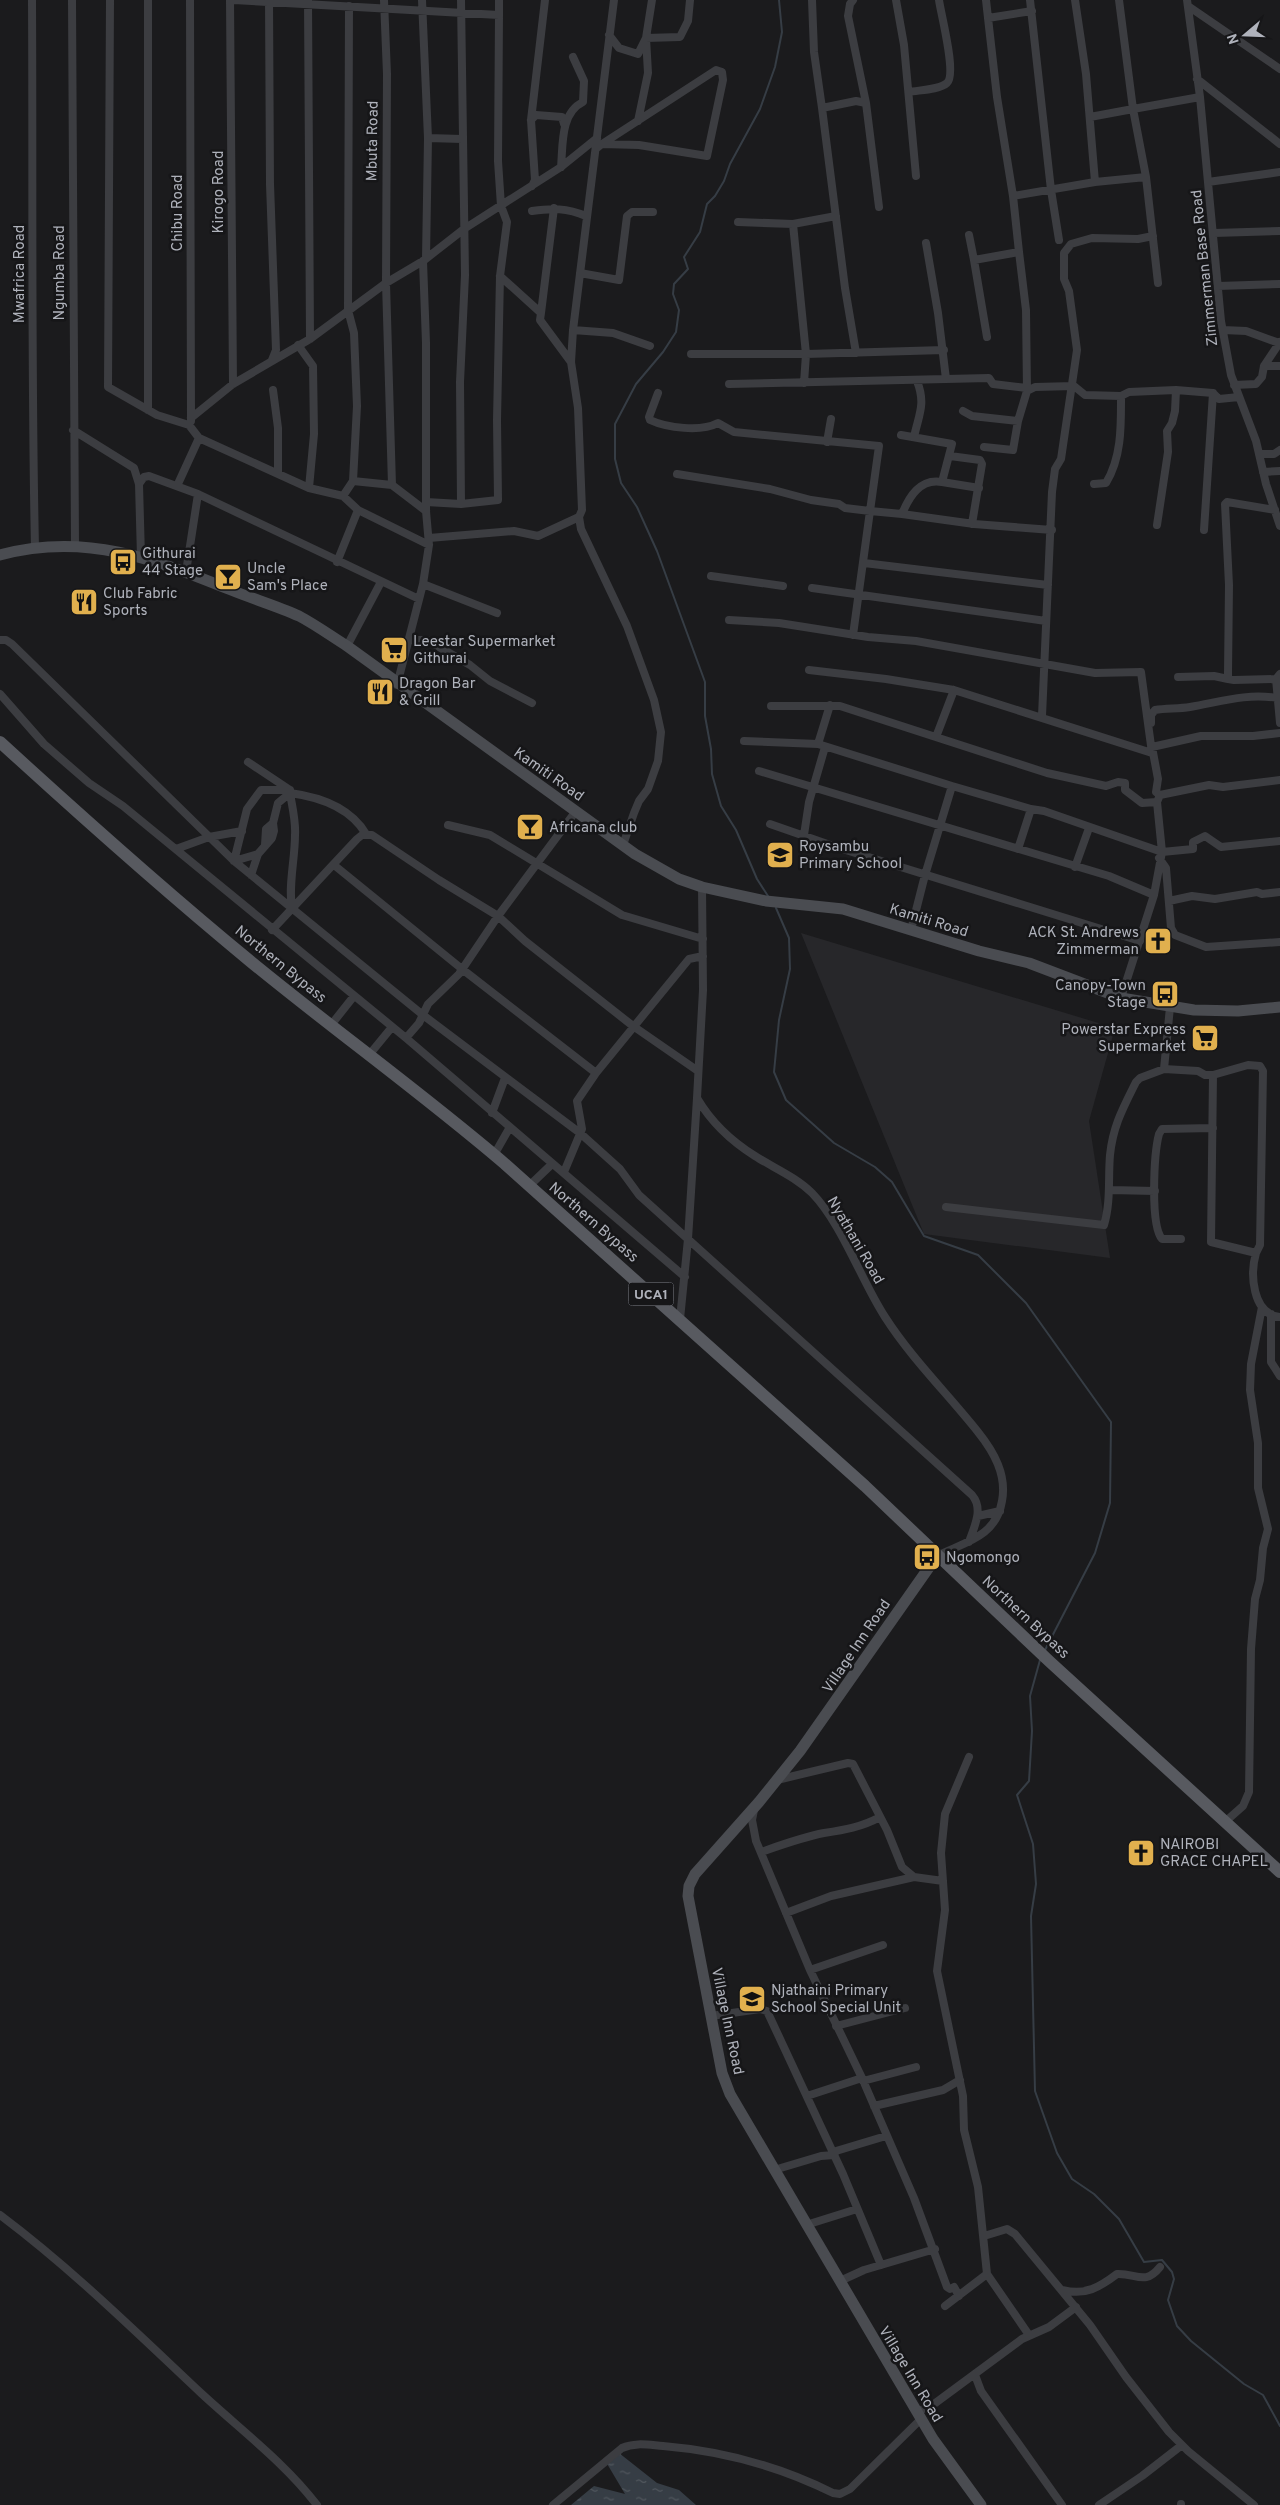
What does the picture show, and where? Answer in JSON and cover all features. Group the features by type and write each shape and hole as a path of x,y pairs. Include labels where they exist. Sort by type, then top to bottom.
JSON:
{"main road":[{"name":"Kamiti Road","path":"0,555 35,548 75,546 108,549 141,557 186,572 298,616 347,646 397,685 623,845 655,867 679,879 702,887 766,901 843,909 1029,963 1121,998 1170,1007 1224,1011 1280,1007"},
{"name":"Northern Bypass","path":"0,742 79,815 175,897 330,1025 494,1155 680,1319 864,1486 937,1556 1280,1872"},
{"name":"Village Inn Road","path":"937,1556 829,1712 754,1808 695,1874 689,1886 688,1896 725,2084 919,2416 952,2467 981,2505"}],"street":[{"name":"Mwafrica Road","path":"32,0 33,244 31,397 35,548"},
{"name":"Ngumba Road","path":"72,0 72,430 75,546"},
{"path":"110,0 108,387 148,410 190,422 199,438 309,488 343,496 358,510 429,541 514,531 538,536 579,517"},
{"path":"148,0 148,410"},
{"name":"Chibu Road","path":"190,0 190,422"},
{"path":"232,0 383,4 422,11 499,15"},
{"name":"Kirogo Road","path":"232,0 233,384"},
{"path":"269,0 270,184 276,350 272,360"},
{"path":"397,685 423,584 429,541 426,512 425,259 428,138 422,0"},
{"path":"461,0 464,229 464,318 460,382 461,504"},
{"path":"426,502 461,504 498,500 497,420 500,276 507,222 501,206 498,161 499,0"},
{"path":"531,187 536,180 531,120 545,0"},
{"path":"614,0 599,143 586,216 571,362 578,408 582,510 579,517 587,546 626,626 654,700 661,732 658,761 648,790 639,801 623,845"},
{"path":"638,121 648,73 646,38 652,0"},
{"path":"646,38 680,37 688,21 690,0"},
{"path":"812,0 814,52 856,353"},
{"path":"896,0 909,92 908,101 916,176"},
{"path":"909,92 940,86 946,83 950,77 950,60 939,0"},
{"path":"984,447 1013,450 1018,421 1027,389 1026,310 1012,196 997,97 986,0"},
{"path":"1030,0 1051,190 1059,240"},
{"path":"1075,0 1090,117 1095,182"},
{"path":"1119,0 1133,109 1146,177 1158,283"},
{"path":"851,1 848,16 866,103 879,208"},
{"path":"308,2 310,339"},
{"path":"1187,3 1280,69"},
{"name":"Zimmerman Base Road","path":"1187,3 1200,97 1223,330 1234,385 1259,454 1280,526"},
{"path":"343,496 353,481 357,406 354,333 348,310 344,4"},
{"name":"Mbuta Road","path":"383,4 386,74 386,283 392,485"},
{"path":"988,18 1032,11"},
{"path":"610,35 619,48 638,54 646,38"},
{"path":"564,124 576,105 583,102 584,81 573,57"},
{"path":"190,422 233,384 310,339 386,283 425,259 464,229 599,143 638,121 716,70 722,72 723,80 707,156 639,145 599,143"},
{"path":"1197,79 1280,144"},
{"path":"1090,117 1200,97"},
{"path":"822,108 856,101 866,103"},
{"path":"531,120 536,115 562,117 564,124 561,167"},
{"path":"428,138 462,139"},
{"path":"1208,182 1280,172"},
{"path":"1012,196 1095,182 1146,177"},
{"path":"532,211 554,208 570,209 586,216"},
{"path":"554,208 540,320 571,362"},
{"path":"580,273 619,280 627,216 632,212 653,212"},
{"path":"738,222 793,224 836,216"},
{"path":"793,224 806,354 804,383"},
{"path":"1214,233 1280,231"},
{"path":"969,235 987,337"},
{"path":"1042,716 1054,475 1061,458 1074,386 1077,350 1069,291 1064,279 1064,253 1071,244 1092,238 1138,239 1153,236"},
{"path":"926,243 944,350 946,379"},
{"path":"974,260 1019,252"},
{"path":"500,276 542,313"},
{"path":"1218,286 1280,284"},
{"path":"573,330 613,333 650,346"},
{"path":"1223,330 1246,331 1279,342 1264,366 1258,382 1251,385 1234,385"},
{"path":"298,345 313,366 314,434 309,488"},
{"path":"691,354 806,354 944,350"},
{"path":"1264,366 1280,366"},
{"path":"729,384 989,378 993,384 1027,389 1074,386 1086,395 1121,396 1128,392 1176,390 1213,393 1219,398 1239,397"},
{"path":"914,437 923,405 923,396 917,381"},
{"path":"273,390 278,428 278,473"},
{"path":"1158,525 1168,452 1167,431 1172,423 1175,411 1176,390"},
{"path":"658,393 649,419 674,428 704,427 718,423 734,432 879,446 853,635"},
{"path":"1204,530 1213,393"},
{"path":"1094,484 1106,483 1116,457 1121,424 1121,396"},
{"path":"963,411 972,416 1018,421"},
{"path":"827,442 831,418"},
{"path":"72,430 132,466 139,484 141,557"},
{"path":"901,434 952,444 942,482"},
{"path":"177,486 199,438"},
{"path":"1259,454 1274,454 1280,450"},
{"path":"950,456 980,460 982,470 972,524"},
{"path":"1263,472 1280,471"},
{"path":"677,474 770,489 839,504 845,508 972,524 1052,530"},
{"path":"139,484 144,477 149,476 198,494 337,562 419,599"},
{"path":"353,481 392,485 426,512"},
{"path":"902,514 907,500 916,489 936,481 979,488"},
{"path":"186,572 198,494"},
{"path":"1228,679 1230,585 1225,504 1227,502 1275,510"},
{"path":"337,562 358,510"},
{"path":"864,563 1048,585"},
{"path":"711,576 783,586"},
{"path":"347,646 381,582"},
{"path":"423,584 497,613"},
{"path":"812,588 1046,621"},
{"path":"729,620 779,623 853,635 916,641 1007,656 1044,666 1095,673 1141,672 1158,779 1156,792 1158,799 1160,855 1154,895 1121,998"},
{"path":"0,640 6,640 12,644 234,861 423,1015 580,1133 620,1169 640,1195 972,1495 977,1503 978,1516 969,1542"},
{"path":"410,640 427,640 470,665 490,681 532,703"},
{"path":"808,670 886,678 954,690 1152,750 1201,736 1280,734"},
{"path":"1178,677 1214,676 1228,679 1278,677 1277,698 1280,723"},
{"path":"936,738 954,690"},
{"path":"0,694 44,744 70,767 89,783 123,806 406,1038 492,1114 564,1172 685,1277"},
{"path":"1152,750 1151,720 1155,710 1191,707 1252,695 1277,698"},
{"path":"804,835 830,705"},
{"path":"771,706 830,705 1062,777 1106,786 1118,782 1125,784 1126,790 1142,802 1208,785 1223,787 1280,780"},
{"path":"744,741 821,746 952,786 1044,811 1160,855 1193,849 1193,842 1205,836 1221,847 1280,842"},
{"path":"248,762 290,791 296,832 294,870 289,892 292,909"},
{"path":"759,771 1109,876 1154,895"},
{"path":"912,930 925,875 952,786"},
{"path":"234,861 247,809 259,792 268,789 290,791 328,802 355,819 366,834"},
{"path":"251,875 258,854 272,838 274,831 273,823 278,804 290,791"},
{"path":"1018,849 1031,809"},
{"path":"406,1038 419,1023 428,1004 462,969 498,916 576,811"},
{"path":"770,824 925,875 1140,941"},
{"path":"448,825 490,835 622,915 703,939"},
{"path":"1075,867 1089,828"},
{"path":"176,849 209,837 242,831"},
{"path":"272,930 357,838 366,834 372,835 439,880 498,916 525,941 634,1026 698,1071"},
{"path":"234,861 258,854"},
{"path":"1160,855 1165,864 1172,932 1189,942 1206,947 1280,942"},
{"path":"334,865 462,969 596,1073"},
{"path":"680,1319 688,1239 697,1098 703,956 702,887"},
{"path":"1170,901 1192,896 1215,899 1257,892 1262,894 1280,892"},
{"path":"564,1172 582,1129 577,1102 596,1073 689,959 703,956"},
{"path":"330,1025 354,996"},
{"path":"1164,1069 1170,1007"},
{"path":"369,1055 392,1027"},
{"path":"946,1207 1102,1225 1105,1223 1110,1190 1110,1152 1116,1119 1140,1078 1164,1069 1198,1070 1205,1075 1213,1075 1248,1065 1260,1066 1263,1071 1260,1245 1256,1253 1253,1275 1262,1308 1251,1364 1250,1390 1258,1443 1258,1488 1268,1529 1255,1599 1251,1649 1249,1792 1243,1806 1226,1821"},
{"path":"1213,1075 1211,1242 1256,1253"},
{"path":"492,1114 505,1078"},
{"name":"Nyathani Road","path":"697,1098 715,1123 734,1142 803,1185 821,1204 897,1334 985,1441 1000,1467 1003,1478 1000,1511 989,1530 969,1542 937,1556"},
{"path":"494,1155 510,1127"},
{"path":"1181,1239 1162,1239 1157,1228 1155,1191 1157,1142 1162,1129 1213,1128"},
{"path":"529,1186 552,1164"},
{"path":"1110,1190 1155,1191"},
{"path":"1262,1308 1280,1317"},
{"path":"1271,1314 1272,1362 1280,1376"},
{"path":"978,1516 1000,1511"},
{"path":"969,1757 945,1814 941,1853 945,1910 937,1971 960,2080 964,2130 976,2176 987,2274 1028,2335"},
{"path":"777,1780 848,1763 853,1764 880,1817 902,1867 914,1877"},
{"path":"754,1808 753,1832 760,1852 810,1970 874,2106 935,2249 947,2287 950,2289 954,2287 959,2296"},
{"path":"760,1852 824,1833 838,1832 868,1823 880,1817"},
{"path":"786,1912 831,1896 914,1877 943,1881"},
{"path":"810,1970 883,1945"},
{"path":"836,2026 905,2008"},
{"path":"711,2016 760,2009 767,2011 834,2155 881,2265"},
{"path":"807,2096 916,2067"},
{"path":"874,2106 943,2090 960,2080"},
{"path":"774,2170 821,2156 834,2155 836,2151 886,2136"},
{"path":"806,2225 857,2209"},
{"path":"0,2215 79,2281 251,2437 298,2482 317,2505"},
{"path":"984,2236 1007,2229 1015,2234 1063,2290 1136,2390 1182,2445 1254,2505"},
{"path":"840,2281 881,2265 935,2249"},
{"path":"1063,2290 1085,2293 1117,2274 1145,2278 1154,2275 1160,2267"},
{"path":"946,2306 987,2274"},
{"path":"553,2505 622,2448 628,2445 640,2444 710,2451 778,2469 833,2493 840,2494 850,2489 928,2408 1028,2335 1049,2327 1076,2307"},
{"path":"975,2375 981,2391 1062,2505"},
{"path":"1099,2505 1142,2476 1182,2445"}],"shaded area":[{"path":"801,933 1115,1028 1089,1121 1110,1258 924,1234"}],"water":[{"path":"619,2453 657,2483 679,2490 696,2505 571,2505 594,2486 625,2494 606,2462"}],"waterway":[{"path":"768,896 757,879 736,830 721,806 712,774 711,749 705,716 705,682 657,551 637,507 621,483 615,459 615,424 636,384 663,352 676,332 679,310 673,294 674,284 688,269 684,257 700,232 707,204 715,196 724,181 730,164 760,109 775,67 782,32 779,0"},
{"path":"776,908 789,938 790,969 779,1020 774,1072 786,1100 834,1143 875,1167 892,1182 924,1236 978,1255 1026,1303 1111,1422 1110,1503 1095,1553 1045,1650"},
{"path":"1040,1660 1030,1696 1032,1731 1029,1781 1017,1795 1033,1844 1036,1884 1031,1916 1035,2091 1057,2153 1072,2179 1094,2194 1119,2219 1144,2262 1162,2260 1172,2272 1174,2279 1168,2300 1177,2326 1191,2341 1244,2384 1263,2395 1280,2426"}],"place":[{"name":"Githurai 44 Stage","path":"123,562"},
{"name":"Uncle Sam's Place","path":"228,577"},
{"name":"Club Fabric Sports","path":"84,602"},
{"name":"Leestar Supermarket Githurai","path":"394,650"},
{"name":"Dragon Bar & Grill","path":"380,692"},
{"name":"Africana club","path":"530,827"},
{"name":"Roysambu Primary School","path":"780,855"},
{"name":"ACK St. Andrews Zimmerman","path":"1158,941"},
{"name":"Canopy-Town Stage","path":"1165,994"},
{"name":"Powerstar Express Supermarket","path":"1205,1038"},
{"name":"Ngomongo","path":"927,1557"},
{"name":"NAIROBI GRACE CHAPEL","path":"1141,1853"},
{"name":"Njathaini Primary School Special Unit","path":"752,1999"}]}
